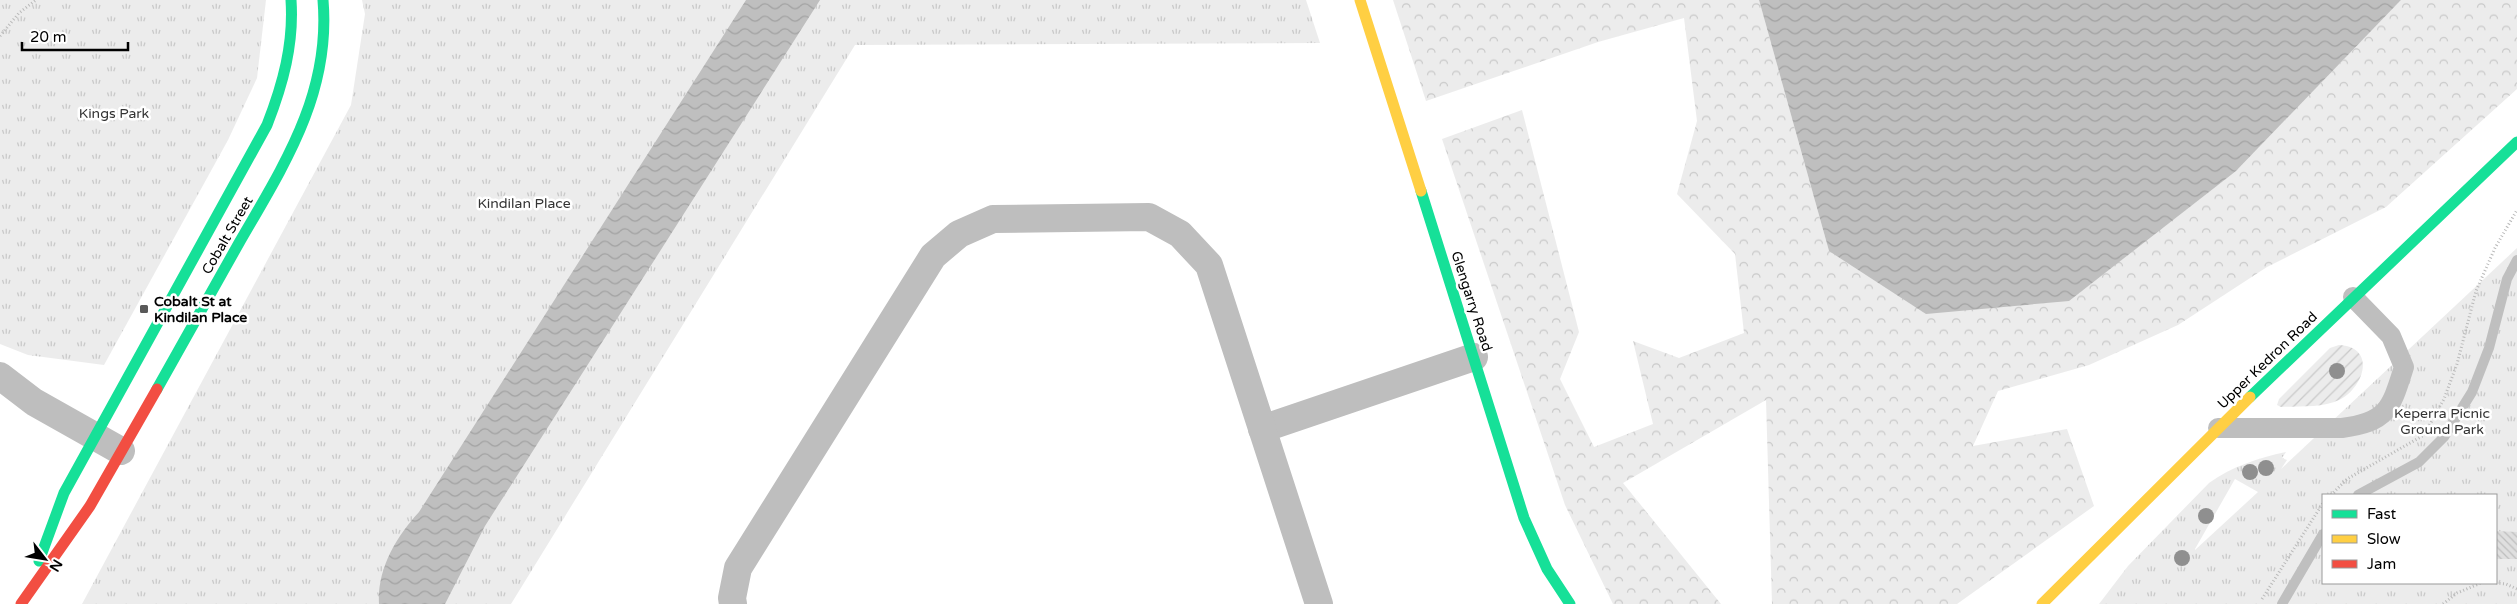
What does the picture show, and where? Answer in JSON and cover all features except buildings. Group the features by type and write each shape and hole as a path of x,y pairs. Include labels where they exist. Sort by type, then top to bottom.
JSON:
{"street":[{"name":"Cobalt Street","path":"27,593 64,493 267,125 282,86 290,51 291,0"},
{"name":"Cobalt Street","path":"21,604 90,506 277,177 300,133 315,86 322,50 325,12 323,0"},
{"name":"Glengarry Road","path":"1360,0 1524,518 1547,569 1570,604"},
{"name":"Upper Kedron Road","path":"2042,604 2218,428 2517,142"},
{"path":"733,604 732,598 738,568 933,256 959,234 993,219 1148,217 1180,234 1209,265 1318,604"},
{"path":"1262,429 1474,357"},
{"path":"0,376 34,402 121,451"}],"lane":[{"path":"2218,428 2342,428 2361,426 2378,419 2389,408 2404,367 2391,336 2353,297"}],"path":[{"path":"0,36 19,13 36,0"},
{"path":"2332,494 2347,479 2424,435 2444,399 2457,364 2476,291 2495,248 2517,210"},
{"path":"2262,599 2322,505"},
{"path":"2497,583 2506,584 2517,590"},
{"path":"2443,604 2457,593 2480,584"}],"green space":[{"name":"Kings Park","path":"0,0 266,0 257,78 228,140 104,365 28,355 0,344"},
{"name":"Kindilan Place","path":"362,0 1306,0 1320,43 855,45 511,604 82,604 351,105 365,14"},
{"path":"1393,0 1759,0 1829,251 2236,171 2401,0 2517,0 2517,89 2386,207 2267,267 2178,325 2089,365 1998,391 1973,446 2067,429 2094,506 1957,604 1772,604 1766,400 1623,483 1721,604 1613,604 1565,505 1442,139 1522,110 1579,332 1560,379 1594,447 1653,424 1633,341 1679,358 1744,333 1735,254 1677,194 1697,121 1684,18 1598,42 1426,101"},
{"name":"Keperra Picnic Ground Park","path":"2517,248 2517,604 2099,604 2128,566 2209,483 2246,463 2266,457 2286,452 2282,458 2287,460 2281,469","holes":["2235,479 2258,492 2195,550"]},
{"path":"2339,345 2351,347 2359,353 2362,360 2363,369 2360,378 2348,394 2333,403 2281,407 2277,405 2279,399 2330,348"}],"water":[{"path":"746,0 820,0 485,526 445,604 379,604 381,578 396,543 419,512"},
{"path":"1759,0 2401,0 2236,171 2069,301 1926,314 1829,251"}],"waterway":[{"path":"2360,494 2419,462 2444,437 2472,392 2489,348 2507,279 2517,260"},
{"path":"2282,604 2322,536"}],"traffic: fast":[{"path":"39,561 64,493 267,125 286,64 291,32 291,0"},
{"path":"157,389 272,185 301,128 312,98 320,67 324,34 323,0"},
{"path":"2250,397 2517,142"},
{"path":"1421,191 1524,518 1547,569 1570,604"}],"traffic: slow":[{"path":"1360,0 1421,191"},
{"path":"2042,604 2250,397"}],"traffic: jam":[{"path":"21,604 90,506 157,389"}],"place":[{"name":"Cobalt St at Kindilan Place","path":"144,309"}]}
